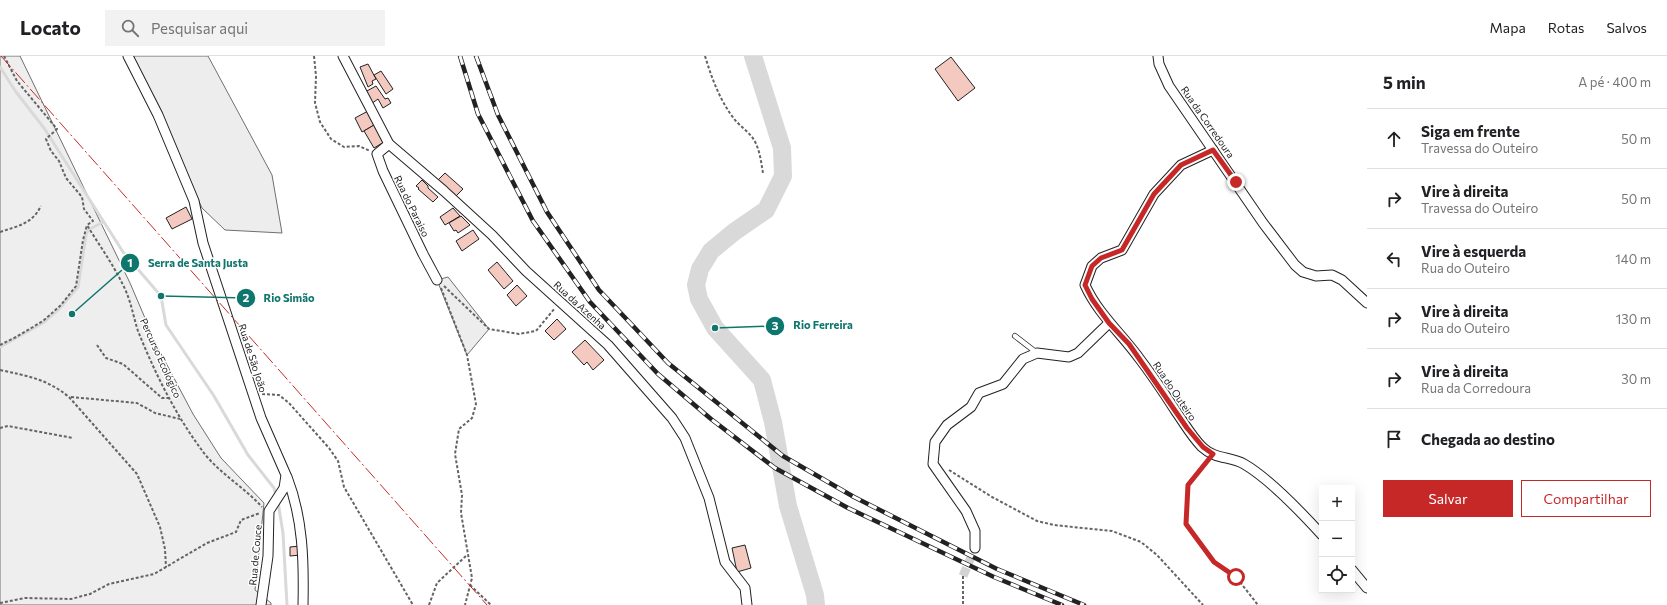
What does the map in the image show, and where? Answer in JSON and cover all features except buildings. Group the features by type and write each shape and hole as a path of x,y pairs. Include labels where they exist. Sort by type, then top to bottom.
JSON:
{"street":[{"name":"Rua de São João","path":"128,56 158,115 194,201 203,243 261,418 293,493 303,545 303,605"},
{"name":"Rua da Azenha","path":"343,56 389,144 492,235 560,303 608,345 672,418 685,438 709,498 725,562 745,588 747,605"},
{"name":"Rua da Corredoura","path":"1158,56 1159,64 1169,86 1263,224 1299,268 1303,272 1316,276 1332,275 1342,280 1367,303"},
{"path":"377,154 389,144"},
{"name":"Rua do Outeiro","path":"1213,150 1181,165 1154,194 1122,250 1101,258 1092,266 1085,285 1092,299 1109,323 1129,344 1187,428 1203,447 1218,457 1242,463 1256,472 1278,491 1319,532"},
{"name":"Rua do Paraiso","path":"377,154 383,171 437,280"},
{"path":"975,548 975,531 966,511 933,464 935,442 947,425 970,407 979,393 1003,384 1015,367 1023,359 1037,353 1069,357 1078,353 1109,323"},
{"path":"270,510 284,488 286,475"},
{"name":"Rua de Couce","path":"261,605 268,556 270,510"},
{"path":"1355,574 1367,588"}],"lane":[{"path":"1015,336 1037,353"}],"path":[{"name":"Percurso Ecológico","path":"4,56 17,81 57,129 46,139 51,151 59,161 66,178 82,197 84,209 93,221 88,226 123,285 131,304 138,330 169,398 201,450 218,469 228,475 265,510 270,510"},
{"path":"314,56 316,76 314,103 320,122 332,139 344,147 359,146 377,154"},
{"path":"705,56 713,81 724,103 735,120 754,140 760,155 763,173"},
{"path":"0,232 23,224 36,215 41,206"},
{"path":"0,345 43,321 61,305 76,286 83,240 88,226"},
{"path":"437,280 489,329 519,334 536,331 560,303"},
{"path":"437,280 467,355 476,404 472,418 459,429 455,454 462,495 461,513 472,578 465,605"},
{"path":"97,345 106,358 123,364 162,398 169,398"},
{"path":"0,370 35,378 57,387 69,397 137,474 160,527 165,549 166,567"},
{"path":"262,394 279,395 284,399 329,448 338,461 344,487 413,605"},
{"path":"69,397 137,403 155,413 182,419"},
{"path":"0,428 8,426 73,438"},
{"path":"1213,454 1188,485 1186,524 1214,562 1236,577 1258,605"},
{"path":"933,459 992,497 1037,521 1054,525 1112,531 1141,542 1157,555 1204,605"},
{"path":"0,603 25,598 71,599 90,594 109,584 154,574 207,543 236,532 241,520 260,513"},
{"path":"429,605 437,583 468,554"},
{"path":"963,576 963,605"},
{"path":"470,585 491,605"}],"shaded area":[{"path":"0,56 20,56 130,283 157,346 193,414 221,458 264,503 255,590 271,603 271,605 0,605"},
{"path":"133,56 208,56 272,175 282,233 225,230 202,208"},
{"path":"448,277 489,329 467,355 437,280"}],"waterway":[{"path":"753,56 782,148 783,176 766,210 734,232 711,251 700,269 696,285 699,299 715,328 762,380 773,422 788,506 815,595 816,605"},
{"path":"0,67 16,92 44,128 123,252 161,296 166,325 214,396 248,455 274,488 276,496"},
{"path":"0,347 43,323 59,309 78,287 86,235 88,230 103,222"},
{"path":"278,502 283,533 287,605"}],"tunnel":[{"path":"963,576 975,548"}],"railway":[{"path":"460,56 478,114 533,221 590,302 658,374 711,419 775,468 848,508 994,577 1062,605"},
{"path":"476,56 498,115 547,212 599,290 668,363 783,456 854,497 997,569 1084,605"}],"power":[{"path":"1,56 487,605"}],"place":[{"name":"Rio Simão","path":"161,296"},
{"name":"Serra de Santa Justa","path":"72,314"},
{"name":"Rio Ferreira","path":"715,328"}],"route":[{"path":"1236,182 1213,150 1181,165 1154,194 1122,250 1101,258 1092,266 1085,285 1092,299 1109,323 1129,344 1187,428 1203,447 1213,454 1188,485 1188,509 1186,524 1214,562 1236,577"}]}
